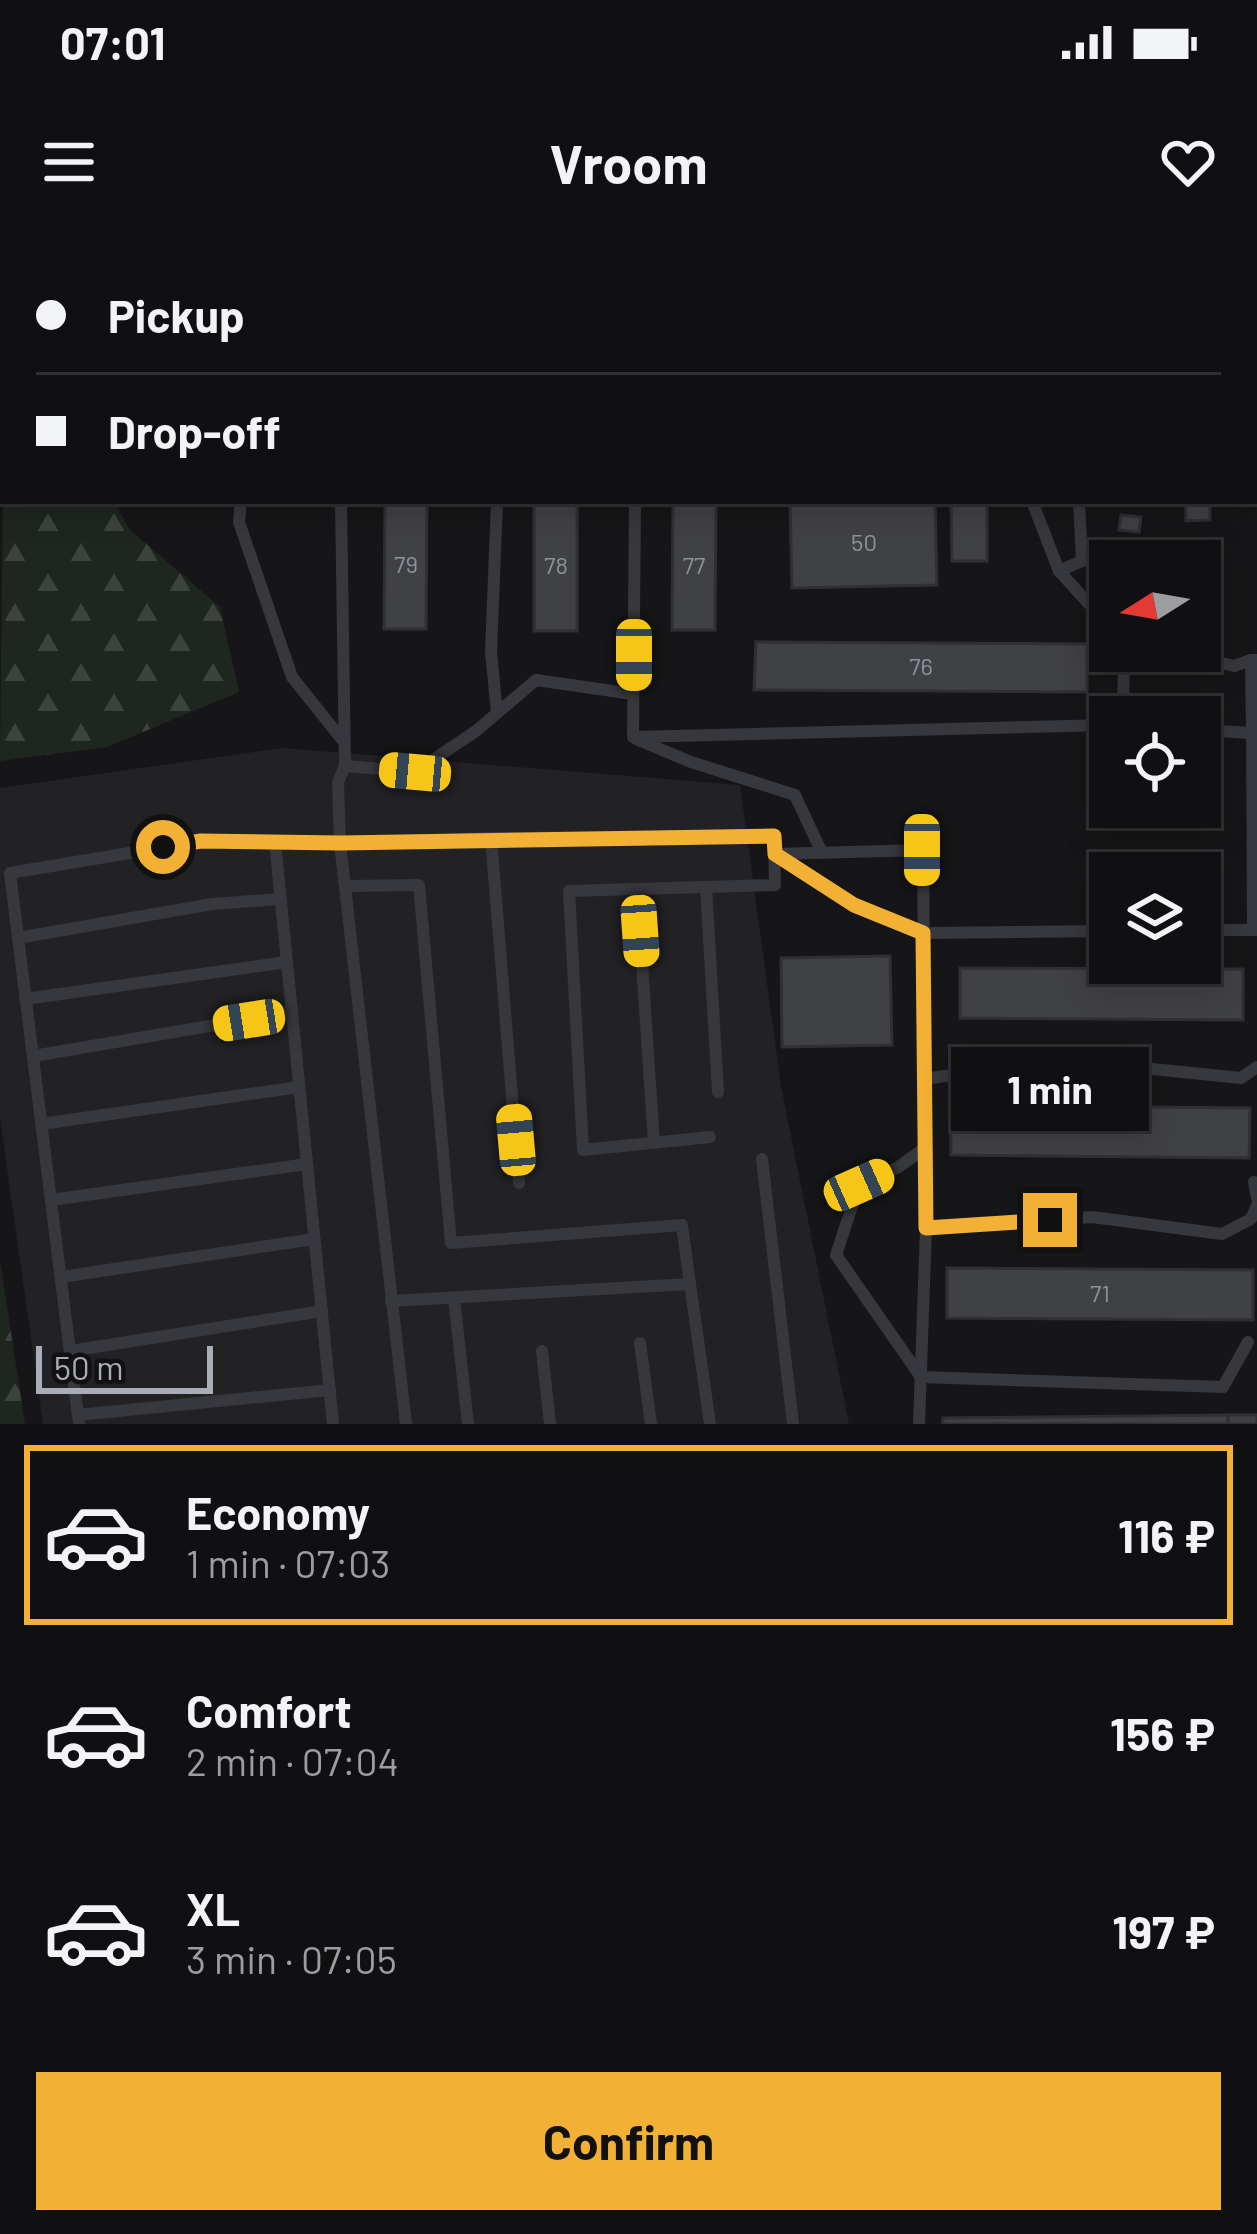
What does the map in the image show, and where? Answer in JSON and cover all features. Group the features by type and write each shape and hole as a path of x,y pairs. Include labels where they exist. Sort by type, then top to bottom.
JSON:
{"lane":[{"path":"241,504 239,522 292,677 344,742"},
{"path":"341,504 345,766 338,782 340,843 406,1424"},
{"path":"497,504 491,652 497,713"},
{"path":"633,737 635,504"},
{"path":"1033,504 1059,571 1089,604"},
{"path":"1059,571 1082,561 1079,504"},
{"path":"1221,663 1234,666 1254,660 1255,930 1221,930"},
{"path":"345,766 415,772 536,680 634,694"},
{"path":"633,737 1089,726"},
{"path":"1221,731 1252,733"},
{"path":"633,737 691,763 795,795 822,853"},
{"path":"330,1390 79,1420 10,873 201,841 774,836 775,885 569,891 583,1150 710,1137"},
{"path":"491,838 519,1183"},
{"path":"274,842 333,1424"},
{"path":"775,854 922,850 926,1228 919,1424"},
{"path":"775,854 854,905 923,933 1089,931"},
{"path":"345,886 419,885 451,1243 682,1226 710,1424"},
{"path":"706,887 718,1092"},
{"path":"637,889 654,1143"},
{"path":"18,938 212,904 280,898"},
{"path":"26,999 286,962"},
{"path":"33,1057 292,1012"},
{"path":"925,1079 1026,1064 1123,1066 1241,1078 1257,1067"},
{"path":"41,1124 299,1087"},
{"path":"921,1377 836,1255 859,1185 897,1168 925,1148"},
{"path":"762,1159 793,1424"},
{"path":"51,1200 307,1164"},
{"path":"926,1228 1092,1217 1222,1234 1251,1219 1257,1202 1254,1182"},
{"path":"61,1277 314,1239"},
{"path":"391,1301 690,1284"},
{"path":"454,1298 468,1424"},
{"path":"70,1351 322,1311"},
{"path":"921,1377 1223,1387 1248,1342"},
{"path":"640,1343 651,1424"},
{"path":"542,1351 550,1424"}],"shaded area":[{"path":"282,748 740,785 781,1086 849,1424 43,1424 0,1118 0,788"}],"green space":[{"path":"3,504 116,504 129,529 220,607 239,692 107,747 0,761"},
{"path":"0,1261 25,1424 0,1424"}],"building":[{"path":"385,504 427,504 426,629 384,629"},
{"path":"534,504 577,504 577,631 534,631"},
{"path":"673,504 716,504 715,630 672,630"},
{"path":"790,504 935,504 937,585 792,588"},
{"path":"951,504 987,504 987,561 952,561"},
{"path":"1186,504 1210,504 1210,520 1186,521"},
{"path":"1121,515 1141,517 1139,532 1119,530"},
{"path":"756,642 1087,644 1087,692 754,690"},
{"path":"890,956 892,1045 782,1047 781,958"},
{"path":"960,968 1089,968 1089,984 1221,984 1221,969 1243,969 1243,1020 960,1018"},
{"path":"951,1105 1250,1108 1249,1158 951,1155"},
{"path":"947,1268 1253,1270 1253,1320 947,1318"},
{"path":"1228,1415 1228,1424 943,1424 943,1418"},
{"path":"1228,1415 1257,1415 1257,1424 1228,1424"}],"route":[{"path":"163,847 201,841 774,836 775,854 854,905 923,933 926,1228 1050,1220"}]}
